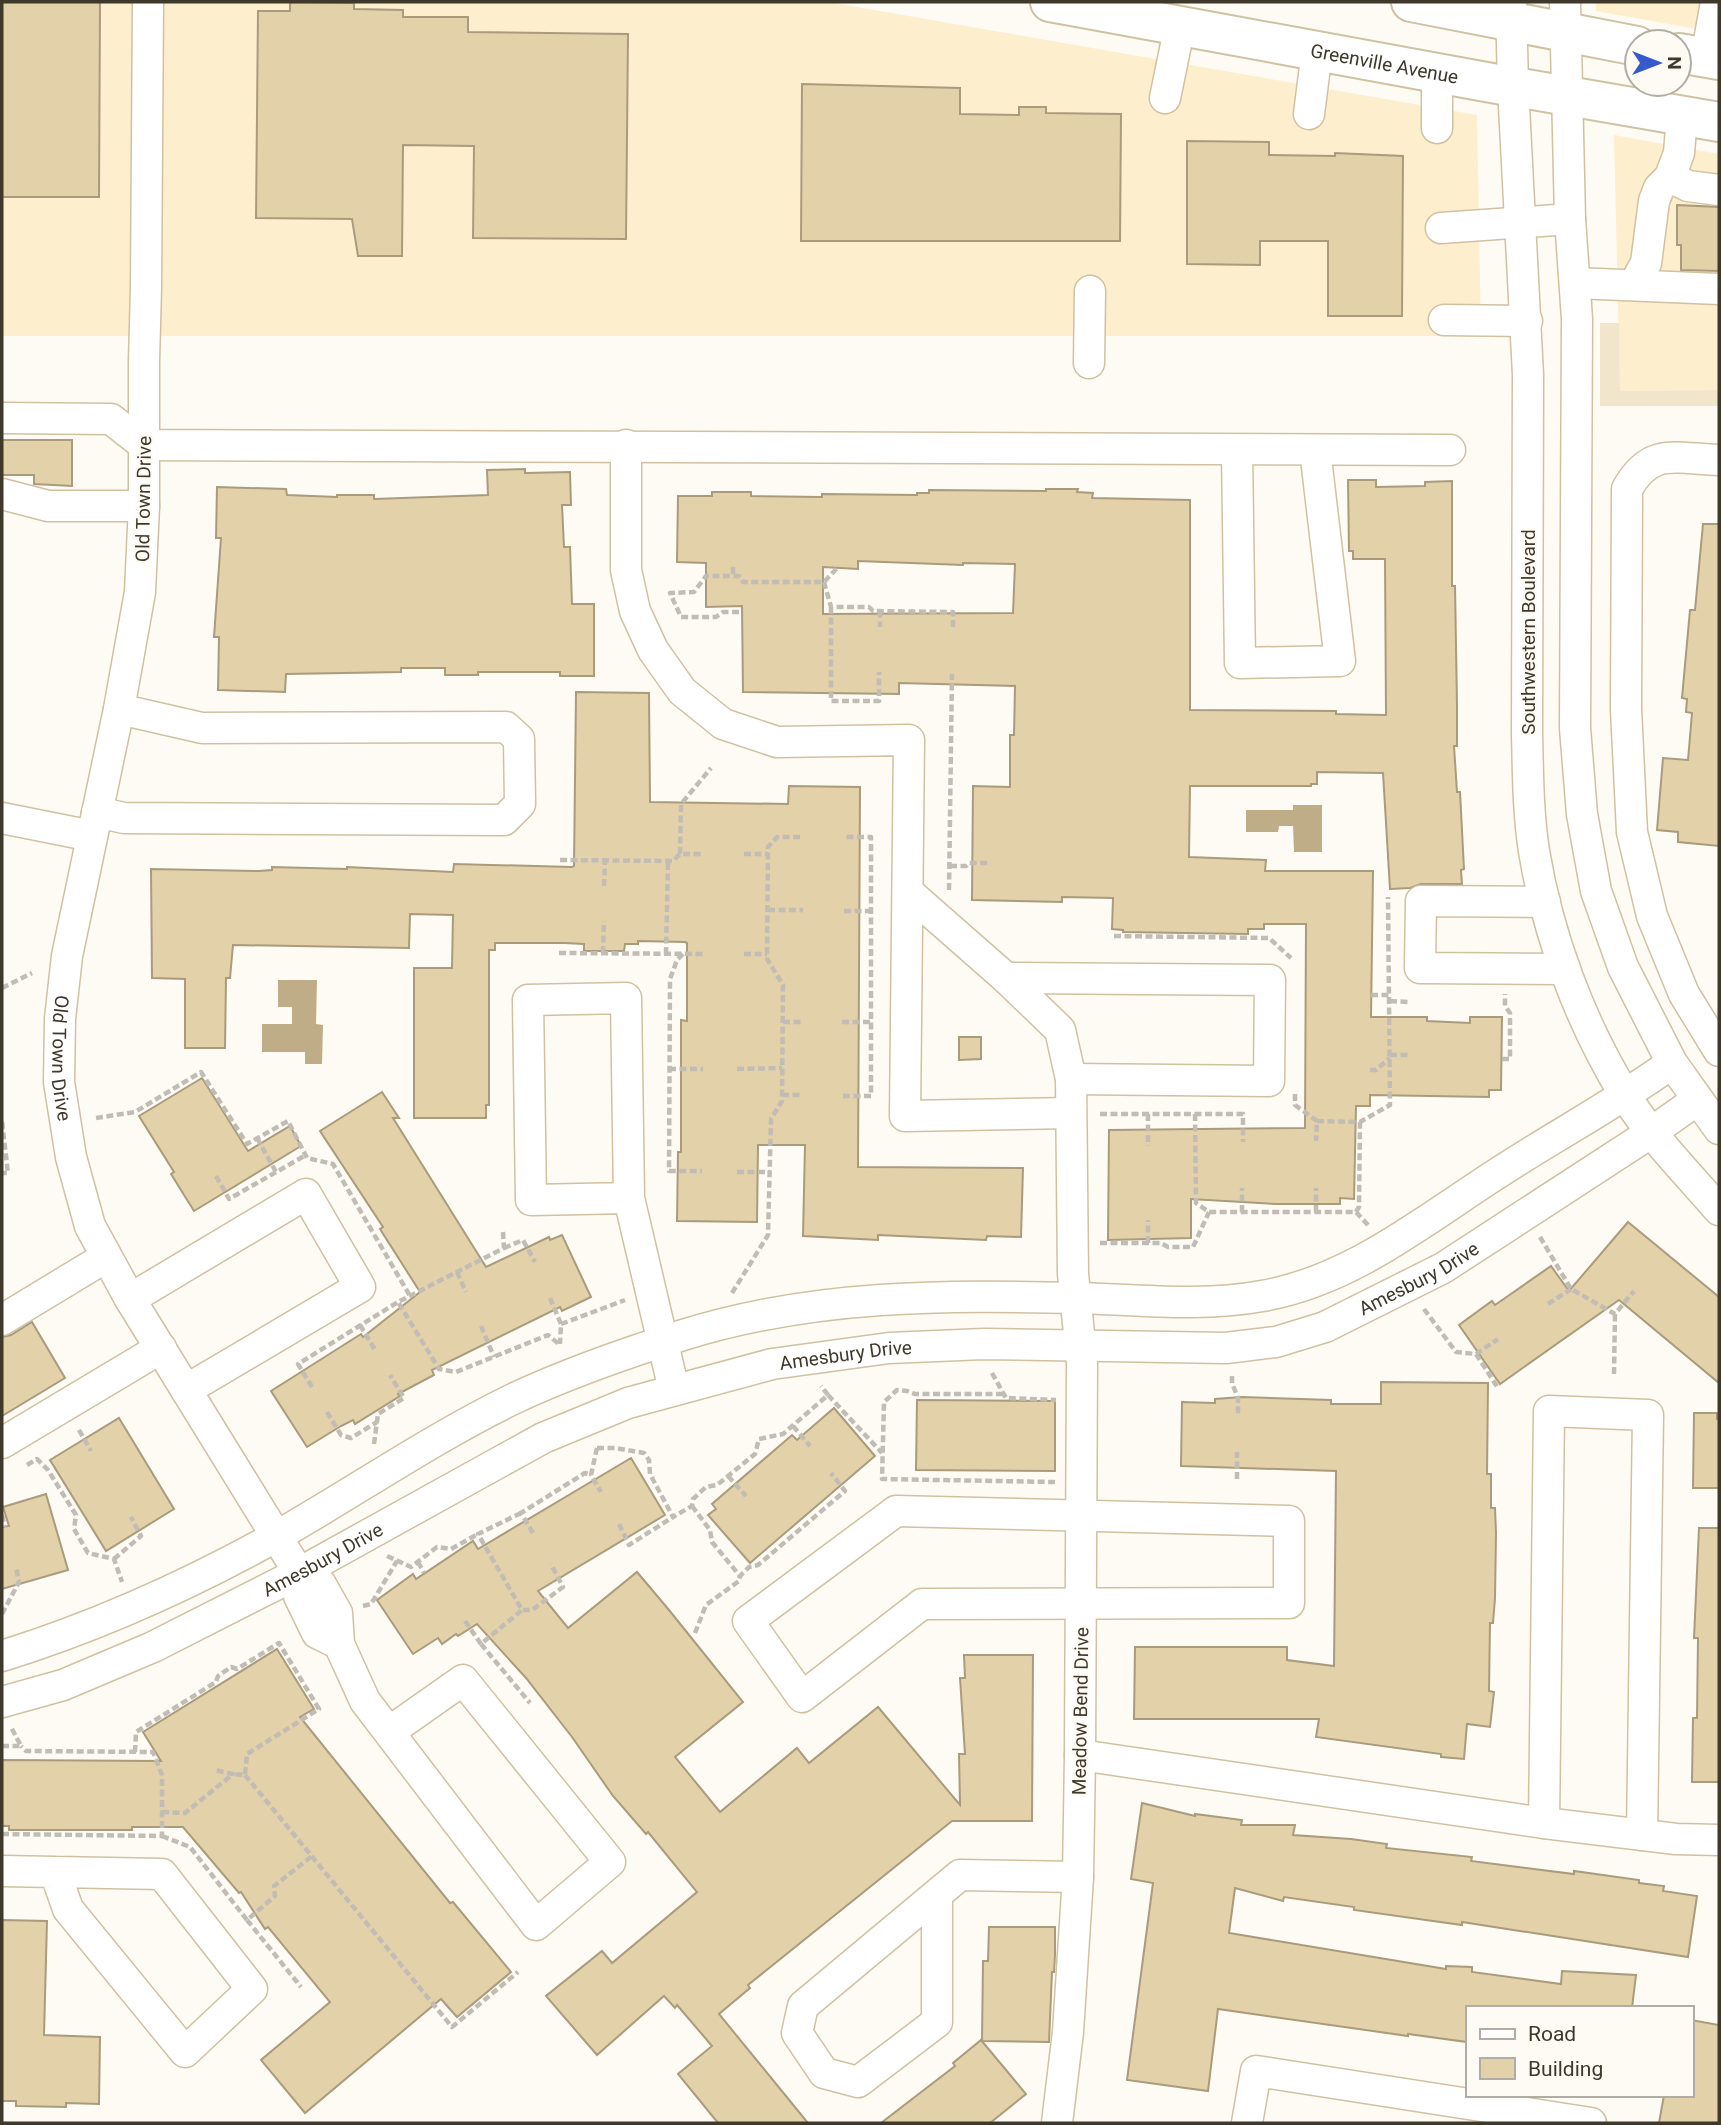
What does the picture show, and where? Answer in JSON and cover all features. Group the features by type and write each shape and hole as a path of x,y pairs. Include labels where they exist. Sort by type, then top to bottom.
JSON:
{"main road":[{"name":"Greenville Avenue","path":"1049,2 1719,122"},
{"path":"1411,2 1566,17 1623,40"}],"street":[{"name":"Old Town Drive","path":"148,2 145,506 140,592 119,709 67,956 60,1019 59,1082 71,1157 90,1226 130,1299 299,1573"},
{"path":"1701,57 1716,2"},
{"name":"Southwestern Boulevard","path":"1511,11 1527,321 1529,803 1534,852 1545,902 1565,969 1603,1055 1625,1096 1651,1132 1719,1210"},
{"path":"1566,17 1570,219 1575,284 1575,728 1582,814 1596,891 1623,967 1672,1063 1719,1129"},
{"path":"1165,98 1180,25"},
{"path":"1309,114 1317,51"},
{"path":"1437,73 1437,128"},
{"path":"1679,182 1682,116"},
{"path":"1679,182 1719,202"},
{"path":"1634,285 1646,263 1654,201 1659,188 1679,182 1719,190"},
{"path":"1441,229 1570,219"},
{"path":"1575,284 1719,289"},
{"path":"1089,363 1090,291"},
{"path":"1444,320 1527,321"},
{"path":"2,418 111,419 145,445 1450,450"},
{"path":"626,445 626,570 635,611 653,650 682,691 723,724 778,742 909,740 905,1115 1084,1113"},
{"path":"1237,450 1240,663 1340,661 1315,450"},
{"path":"1719,460 1655,458 1637,471 1627,489 1626,696 1632,832 1652,916 1684,994 1719,1051"},
{"path":"2,494 48,506 145,506"},
{"path":"2,818 95,824 124,818 504,820 520,804 519,739 506,727 202,728 119,709"},
{"name":"Meadow Bend Drive","path":"908,892 1006,978 1060,1030 1071,1079 1084,1113 1072,1242 1082,1363 1078,1877 1068,2032 1057,2123"},
{"path":"1545,902 1421,901 1420,968 1565,969"},
{"path":"1006,978 1270,980 1269,1081 1071,1079"},
{"path":"629,1198 531,1200 528,1000 626,998 629,1198 674,1390"},
{"path":"2,1656 48,1642 173,1590 276,1536 449,1432 516,1398 601,1362 737,1320 850,1301 913,1296 1213,1302 1265,1296 1303,1285 1347,1268 1382,1249 1497,1173 1625,1096 1672,1063"},
{"name":"Amesbury Drive","path":"4,1711 153,1647 299,1573 543,1438 628,1403 772,1364 889,1348 1080,1344 1226,1348 1276,1342 1325,1327 1443,1268 1697,1100"},
{"path":"130,1299 306,1194 359,1287 186,1390"},
{"path":"2,1320 106,1257"},
{"path":"2,1443 161,1349"},
{"path":"1544,1824 1549,1410 1648,1415 1642,1835"},
{"path":"896,1511 1082,1516 1289,1521 1289,1603 922,1604 802,1697 748,1621 896,1511"},
{"path":"299,1573 299,1596 317,1633 339,1643 365,1701 536,1925 610,1862 463,1680 389,1731"},
{"path":"1080,1755 1544,1824 1676,1839 1719,1840"},
{"path":"2,1871 162,1874 251,1989 185,2052 68,1909 55,1872"},
{"path":"937,1895 937,2022 858,2081 824,2073 797,2033 803,2006 960,1875 1078,1877"},
{"path":"1247,2123 1256,2071 1520,2118 1591,2123"}],"path":[{"path":"739,612 723,611 716,617 681,617 670,593 694,592 706,576 739,576 744,582 824,582 839,566"},
{"path":"733,567 733,576"},
{"path":"824,582 831,607 831,701 879,701 879,672"},
{"path":"831,607 869,607 873,611 953,611 953,628"},
{"path":"880,611 880,627"},
{"path":"944,895 950,888 953,674"},
{"path":"560,860 673,861 680,853 681,804 711,768"},
{"path":"726,1303 768,1235 771,1119 782,1101 783,985 767,959 768,847 777,837 803,837"},
{"path":"843,1096 871,1096 871,837 845,837"},
{"path":"680,853 704,853"},
{"path":"744,853 768,854"},
{"path":"604,886 605,861"},
{"path":"666,954 668,861"},
{"path":"950,866 991,863"},
{"path":"1295,1105 1317,1121 1360,1122 1390,1105 1388,897"},
{"path":"768,910 803,911"},
{"path":"844,911 871,911"},
{"path":"603,953 604,921"},
{"path":"1114,936 1269,938 1296,962"},
{"path":"559,953 705,954"},
{"path":"683,954 677,960 670,979 669,1171 702,1171"},
{"path":"744,954 767,954"},
{"path":"1502,1059 1510,1059 1510,1013 1505,1006 1505,969"},
{"path":"2,988 32,972"},
{"path":"1371,995 1390,995"},
{"path":"1390,1001 1408,1002"},
{"path":"783,1022 802,1022"},
{"path":"842,1022 871,1022"},
{"path":"1370,1070 1376,1070 1390,1056 1411,1055"},
{"path":"737,1069 782,1068"},
{"path":"670,1069 703,1069"},
{"path":"96,1118 135,1112 201,1072 247,1144 288,1121 307,1158 333,1164 410,1296"},
{"path":"782,1096 800,1096"},
{"path":"1084,1113 1243,1114 1243,1142"},
{"path":"1148,1114 1148,1146"},
{"path":"1195,1114 1196,1203 1209,1212 1356,1212 1370,1227"},
{"path":"1317,1121 1317,1142"},
{"path":"2,1122 8,1173 2,1173"},
{"path":"1356,1212 1359,1208 1360,1122"},
{"path":"257,1138 276,1172"},
{"path":"216,1176 229,1199 306,1155"},
{"path":"737,1172 769,1172"},
{"path":"1242,1188 1242,1212"},
{"path":"1315,1212 1316,1188"},
{"path":"1095,1243 1161,1243 1168,1247 1193,1247 1209,1212"},
{"path":"1148,1220 1148,1243"},
{"path":"1534,1227 1572,1289 1615,1314"},
{"path":"503,1232 504,1248"},
{"path":"312,1387 298,1364 398,1302 523,1240 534,1262"},
{"path":"457,1272 466,1292"},
{"path":"1548,1304 1572,1289"},
{"path":"1614,1374 1615,1314 1634,1291"},
{"path":"561,1324 635,1296"},
{"path":"398,1302 439,1368 456,1372 548,1335 560,1345 561,1324 550,1298"},
{"path":"1419,1303 1456,1352 1476,1354 1498,1339"},
{"path":"360,1325 375,1350"},
{"path":"481,1326 494,1357"},
{"path":"1476,1354 1498,1388"},
{"path":"987,1363 1006,1398 1063,1400"},
{"path":"1233,1365 1232,1383 1238,1398 1238,1415"},
{"path":"373,1451 378,1415 404,1398 390,1375"},
{"path":"820,1385 883,1453"},
{"path":"1003,1394 915,1394 897,1390 884,1402 882,1479 1063,1482"},
{"path":"740,1576 712,1542 710,1530 692,1506 693,1499 706,1487 717,1485 755,1454 759,1439 783,1434 828,1395"},
{"path":"327,1412 341,1435 351,1438 377,1422"},
{"path":"793,1426 810,1446"},
{"path":"79,1430 91,1451"},
{"path":"591,1475 597,1448 595,1441"},
{"path":"597,1448 644,1453 649,1460 650,1474 673,1517"},
{"path":"1237,1452 1237,1479"},
{"path":"15,1470 37,1459 48,1470 76,1515 74,1529 88,1553 114,1559"},
{"path":"377,1551 411,1567 437,1547 451,1549 521,1513 585,1473 591,1475 601,1492"},
{"path":"695,1633 706,1605 739,1581 749,1567 758,1565 845,1491 831,1473"},
{"path":"728,1476 746,1496"},
{"path":"619,1524 629,1545 692,1506"},
{"path":"521,1513 533,1533"},
{"path":"2,1515 5,1527"},
{"path":"114,1559 141,1536 131,1517"},
{"path":"478,1534 522,1610"},
{"path":"114,1559 124,1588"},
{"path":"355,1609 371,1604 397,1561"},
{"path":"418,1562 424,1573"},
{"path":"481,1643 522,1610 532,1610 563,1587 551,1564"},
{"path":"2,1614 19,1582 16,1567"},
{"path":"465,1621 530,1703"},
{"path":"135,1752 136,1731 216,1682 218,1676 231,1667 237,1669 279,1643 318,1709 247,1754 245,1775 452,2027 518,1972"},
{"path":"4,1711 26,1751 153,1752 162,1775 162,1836"},
{"path":"2,1746 21,1746"},
{"path":"214,1770 245,1775"},
{"path":"162,1812 185,1813 233,1774"},
{"path":"2,1834 162,1836 190,1847 301,1987"},
{"path":"247,1920 275,1896 274,1886 312,1856"}],"shaded area":[{"path":"2,2 828,2 1477,115 1481,336 2,336"},
{"path":"1596,2 1719,2 1719,33 1693,28 1596,11"},
{"path":"1614,135 1719,154 1719,390 1620,391"},
{"path":"1600,323 1619,323 1620,391 1719,390 1719,406 1600,406"},
{"path":"1293,805 1322,805 1322,852 1294,852 1293,826 1279,826 1278,832 1246,832 1246,810 1293,810"},
{"path":"278,980 317,980 316,1024 323,1025 322,1064 305,1064 305,1052 262,1052 262,1024 292,1024 292,1007 278,1007"}],"building":[{"path":"2,2 100,2 99,197 2,197"},
{"path":"290,2 354,3 354,9 403,10 403,17 468,17 468,32 628,34 626,239 473,238 474,146 403,145 402,256 358,256 352,219 256,218 258,11 290,11"},
{"path":"802,84 960,88 960,114 1019,115 1019,107 1046,107 1046,113 1121,114 1120,241 801,241"},
{"path":"1187,141 1269,142 1269,155 1335,156 1335,153 1403,156 1402,316 1328,316 1328,241 1260,241 1260,265 1187,264"},
{"path":"1677,205 1719,207 1719,271 1681,270 1681,245 1677,245"},
{"path":"2,440 72,440 72,486 34,484 34,475 2,475"},
{"path":"525,469 525,473 570,472 571,505 562,505 564,547 570,547 572,604 594,604 594,676 560,676 560,672 478,672 478,675 445,675 445,668 401,668 401,672 286,674 285,692 218,690 219,637 214,637 221,538 216,538 217,487 286,489 287,495 374,495 374,499 488,495 487,470"},
{"path":"1348,480 1376,480 1376,487 1425,486 1425,482 1452,481 1452,586 1455,586 1457,705 1457,746 1454,746 1457,792 1460,792 1464,869 1461,870 1462,884 1421,884 1410,888 1390,889 1383,773 1317,772 1317,784 1311,786 1190,786 1189,857 1266,860 1265,871 1373,871 1371,1017 1427,1017 1427,1021 1470,1023 1470,1017 1502,1017 1501,1090 1489,1090 1489,1097 1370,1095 1370,1106 1356,1106 1354,1199 1340,1198 1340,1204 1275,1204 1191,1199 1191,1238 1108,1240 1109,1130 1305,1128 1306,924 1264,924 1264,929 1248,929 1248,934 1123,932 1112,929 1113,898 1062,897 1062,902 972,900 973,786 1010,787 1010,735 1014,735 1015,686 899,683 899,694 743,692 742,606 706,607 706,563 677,562 678,496 712,496 712,492 751,492 751,496 822,497 822,494 917,495 929,493 929,490 1078,489 1077,492 1093,493 1092,498 1190,500 1190,710 1336,711 1336,714 1386,715 1385,559 1353,559 1353,551 1349,551","holes":["858,561 1015,564 1013,613 823,614 823,567 858,569"]},
{"path":"1703,524 1719,524 1719,846 1678,842 1678,832 1657,830 1663,758 1688,760 1692,713 1686,712 1687,699 1682,698 1690,610 1695,610"},
{"path":"576,692 649,693 650,802 788,804 789,786 860,787 858,1167 1023,1168 1021,1237 987,1236 986,1240 878,1235 878,1240 803,1236 805,1145 758,1145 757,1222 677,1221 678,1152 681,1152 681,1020 687,1021 685,942 638,941 638,944 625,944 624,951 584,951 584,944 495,943 495,950 489,950 489,1105 486,1105 486,1118 414,1118 414,968 452,968 453,915 410,914 409,948 233,945 230,978 226,978 225,1048 185,1048 185,979 152,978 151,869 259,871 272,870 272,867 347,867 453,872 454,864 572,867"},
{"path":"959,1037 981,1037 981,1059 959,1060"},
{"path":"202,1078 248,1151 290,1126 301,1146 194,1211 171,1174 174,1172 139,1116"},
{"path":"382,1092 399,1118 393,1118 486,1267 549,1237 550,1240 562,1235 591,1297 562,1311 560,1307 432,1370 434,1375 398,1394 400,1396 355,1424 353,1420 307,1447 271,1391 361,1334 363,1337 420,1292 380,1229 383,1227 320,1131"},
{"path":"1628,1222 1719,1297 1719,1383 1619,1300 1500,1384 1459,1325 1492,1301 1495,1305 1551,1266 1569,1291"},
{"path":"32,1322 65,1378 2,1416 2,1337 11,1335"},
{"path":"1381,1382 1488,1383 1487,1474 1491,1474 1491,1508 1495,1508 1496,1533 1495,1598 1493,1623 1490,1623 1489,1691 1494,1692 1490,1727 1467,1724 1464,1759 1316,1737 1319,1719 1134,1719 1135,1647 1287,1647 1287,1660 1334,1666 1336,1471 1181,1466 1182,1402 1215,1403 1215,1399 1242,1397 1331,1400 1331,1404 1381,1404"},
{"path":"917,1400 1055,1401 1055,1471 916,1470"},
{"path":"834,1408 875,1456 750,1563 708,1515 716,1509 712,1504 792,1435 797,1440"},
{"path":"1694,1413 1717,1413 1719,1419 1719,1488 1693,1488"},
{"path":"119,1418 174,1509 106,1551 50,1460"},
{"path":"631,1458 665,1515 538,1591 568,1628 637,1572 669,1610 743,1702 675,1757 720,1812 797,1748 809,1763 878,1707 960,1805 959,1754 965,1754 960,1678 965,1678 964,1655 1033,1655 1032,1821 952,1821 748,1985 750,1988 719,2014 808,2123 718,2123 678,2074 712,2046 677,2005 675,2008 664,1996 597,2055 546,1996 602,1951 612,1963 697,1892 648,1832 646,1834 613,1796 526,1678 477,1624 442,1644 438,1638 413,1654 377,1600 413,1574 416,1579 473,1541 478,1549"},
{"path":"46,1494 68,1570 2,1589 2,1527 9,1526 3,1507"},
{"path":"1699,1528 1719,1528 1719,1782 1692,1782 1693,1718 1697,1718 1698,1638 1694,1638"},
{"path":"277,1649 314,1709 300,1717 450,1903 453,1902 511,1972 457,2017 441,1999 305,2113 261,2060 330,2002 268,1927 265,1929 241,1892 239,1893 183,1827 132,1827 132,1830 9,1830 9,1826 2,1826 2,1760 161,1761 143,1732"},
{"path":"1142,1803 1195,1816 1242,1820 1241,1825 1295,1825 1293,1835 1351,1839 1387,1844 1386,1848 1472,1857 1471,1861 1639,1880 1639,1883 1664,1886 1663,1891 1697,1896 1688,1957 1462,1922 1462,1925 1354,1910 1354,1907 1284,1897 1283,1901 1235,1888 1229,1933 1446,1969 1446,1966 1472,1967 1472,1972 1561,1984 1562,1971 1636,1975 1632,2006 1466,2006 1466,2042 1218,2009 1208,2091 1127,2080 1153,1883 1131,1879"},
{"path":"2,1920 47,1921 44,2035 100,2037 99,2104 66,2103 66,2107 16,2106 16,2101 2,2101"},
{"path":"989,1927 1055,1927 1049,2042 982,2041 983,1961 988,1961"},
{"path":"1693,2020 1719,2025 1719,2123 1659,2123 1664,2097 1693,2097"},
{"path":"981,2040 1026,2094 990,2123 881,2123 955,2066 953,2063"}]}
